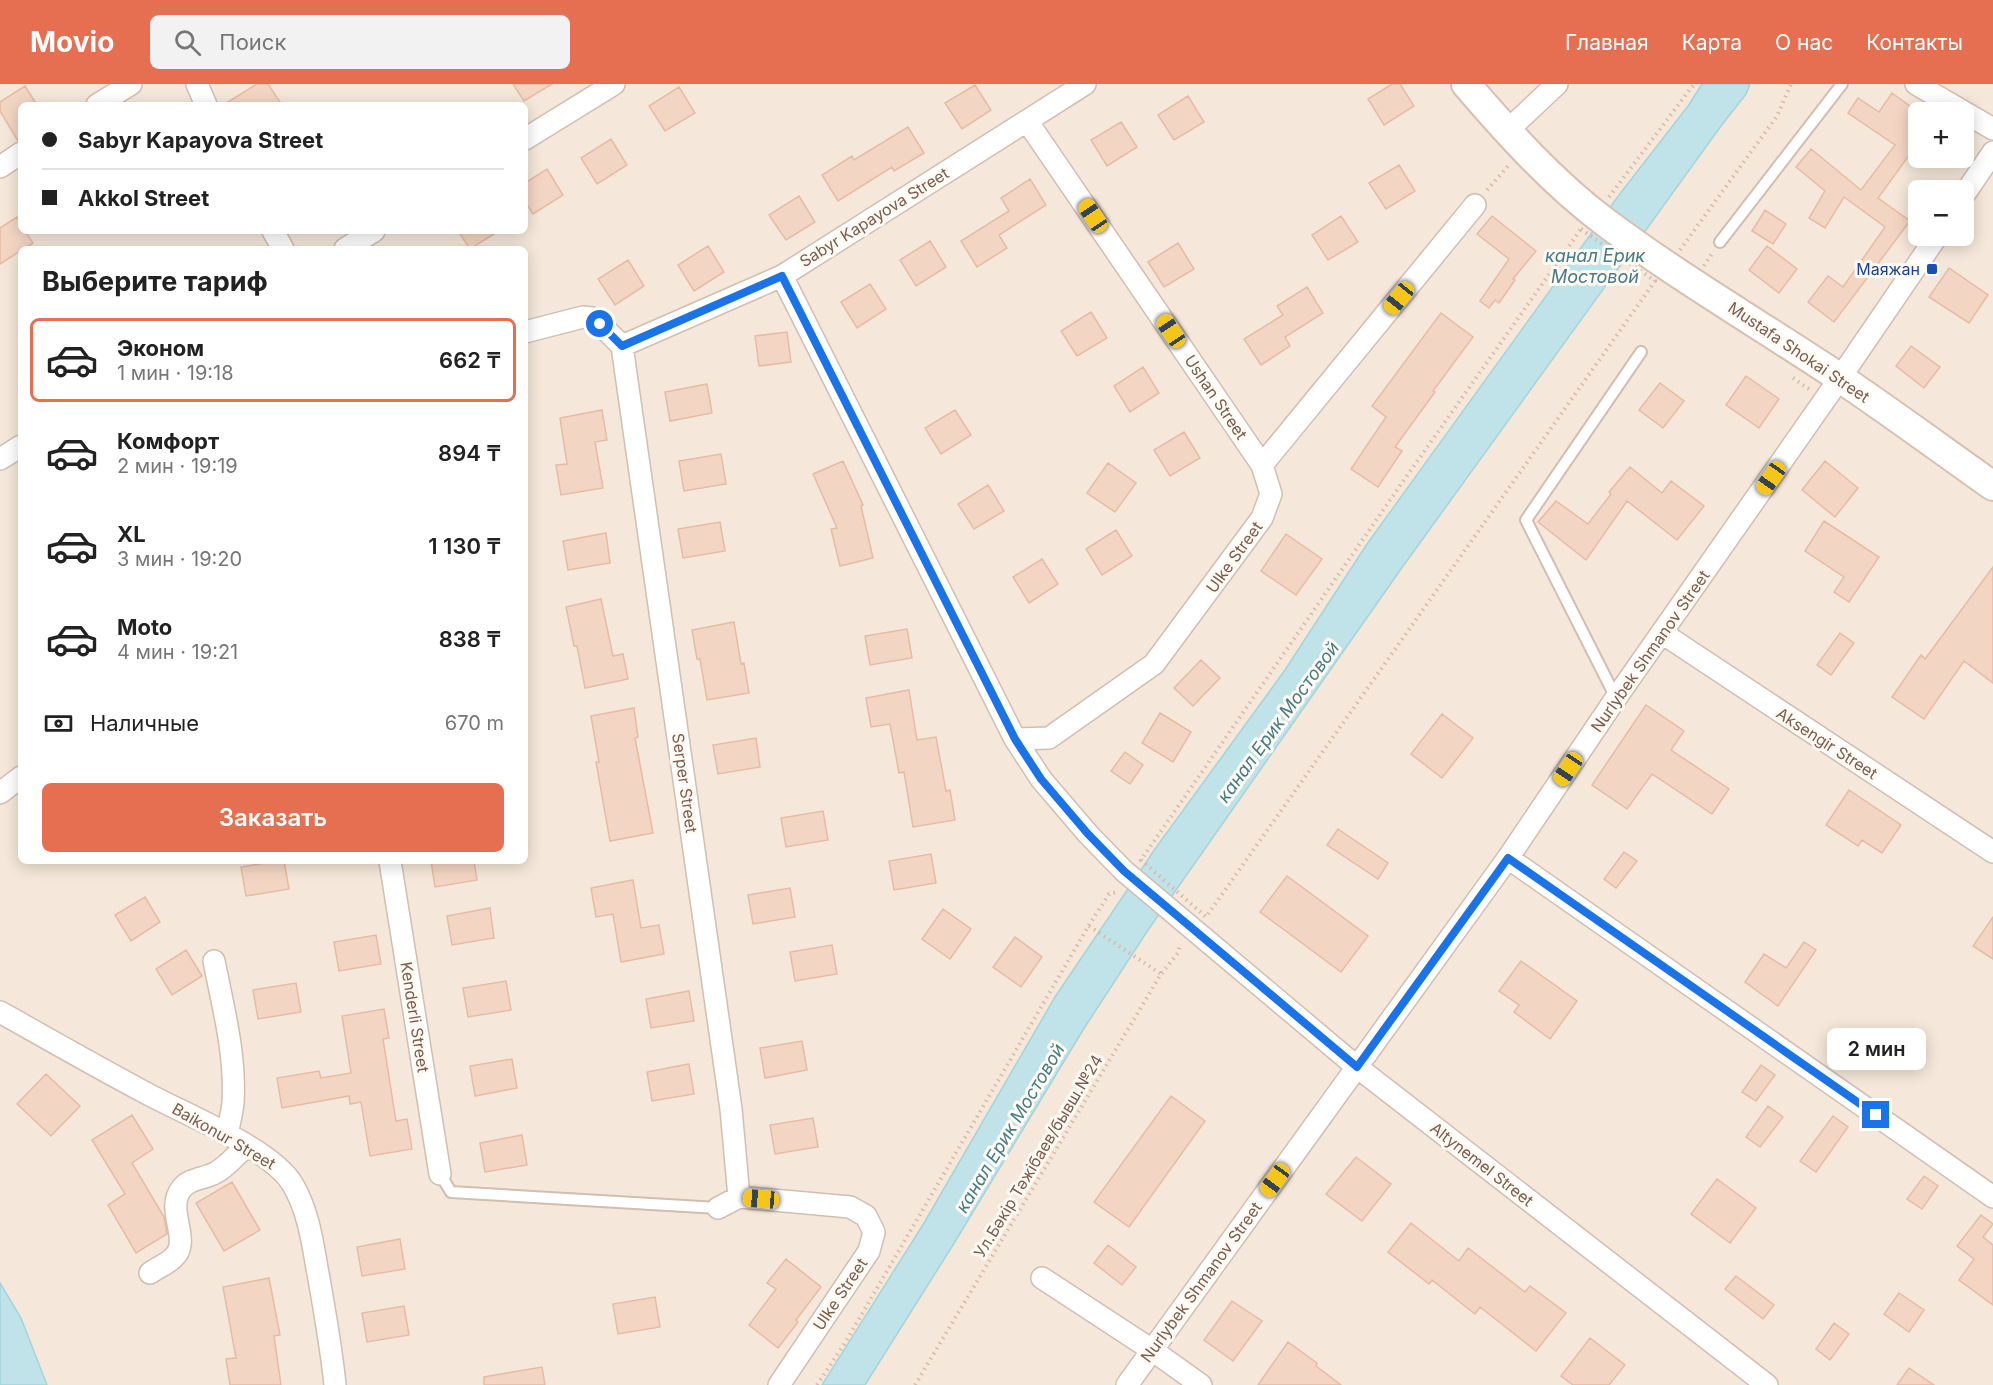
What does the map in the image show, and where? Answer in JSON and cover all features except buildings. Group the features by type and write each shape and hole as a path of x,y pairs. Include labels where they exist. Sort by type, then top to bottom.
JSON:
{"main road":[{"name":"Mustafa Shokai Street","path":"1466,84 1596,221 1840,378 1993,486"}],"street":[{"path":"102,102 131,84"},
{"path":"197,84 205,102"},
{"path":"528,137 615,84"},
{"name":"Sabyr Kapayova Street","path":"622,346 782,276 1085,84"},
{"path":"1508,130 1557,84"},
{"path":"1916,84 1993,129"},
{"name":"Ushan Street","path":"1028,121 1262,465"},
{"path":"1974,180 1993,152"},
{"path":"0,166 18,155"},
{"path":"1262,465 1475,205"},
{"path":"350,246 370,234"},
{"name":"Nurlybek Shmanov Street","path":"1127,1385 1508,858 1929,246"},
{"name":"Altynemel Street","path":"782,276 1015,739 1041,779 1088,834 1133,866 1201,937 1357,1067 1767,1385"},
{"path":"528,331 583,317 592,318 622,346"},
{"name":"Serper Street","path":"622,346 731,1109 739,1197"},
{"path":"0,459 18,448"},
{"name":"Ulke Street","path":"1015,739 1049,738 1154,664 1262,518 1271,494 1262,465"},
{"name":"Aksengir Street","path":"1662,633 1993,852"},
{"path":"0,793 18,779"},
{"path":"1508,858 1993,1197"},
{"name":"Kenderli Street","path":"390,864 440,1174"},
{"path":"214,961 227,1025 231,1069 233,1103 227,1135"},
{"name":"Baikonur Street","path":"0,1012 227,1135 273,1162 284,1172 293,1184 307,1213 330,1337 334,1385"},
{"path":"150,1273 175,1257 181,1244 175,1211 178,1194 183,1186 218,1172 246,1146"},
{"path":"718,1208 739,1197"},
{"name":"Ulke Street","path":"739,1197 850,1207 866,1216 874,1232 869,1251 779,1385"},
{"path":"1042,1278 1201,1385"}],"lane":[{"path":"1720,242 1842,84"},
{"path":"1616,698 1526,520 1641,352"},
{"path":"440,1174 451,1192 718,1208"}],"path":[{"path":"1133,866 1141,861 1397,490 1596,221 1608,198 1694,84"},
{"path":"1196,909 1206,917 1654,281 1657,260 1777,116 1791,84"},
{"path":"1475,205 1508,164 1516,171"},
{"path":"1573,222 1596,221"},
{"path":"817,1385 845,1343 1089,926 1109,894 1117,891"},
{"path":"1089,926 1161,974"},
{"name":"Ул.Бәкір Тәжібаев/бывш.№24","path":"915,1385 1161,974 1178,953 1181,947 1179,941"}],"shaded area":[{"path":"0,84 1993,84 1993,1385 47,1385 21,1318 0,1283"}],"water":[{"name":"канал Ерик Мостовой","path":"1702,84 1750,84 1746,94 1401,569 1148,930 1083,1030 865,1385 822,1385 924,1223 1055,997 1155,849 1285,670 1367,544"},
{"path":"0,1283 21,1318 47,1385 0,1385"}],"place":[{"name":"Маяжан","path":"1932,269"}],"route":[{"path":"600,324 622,346 782,276 1015,739 1041,779 1088,834 1124,871 1357,1067 1508,858 1876,1115"}]}
